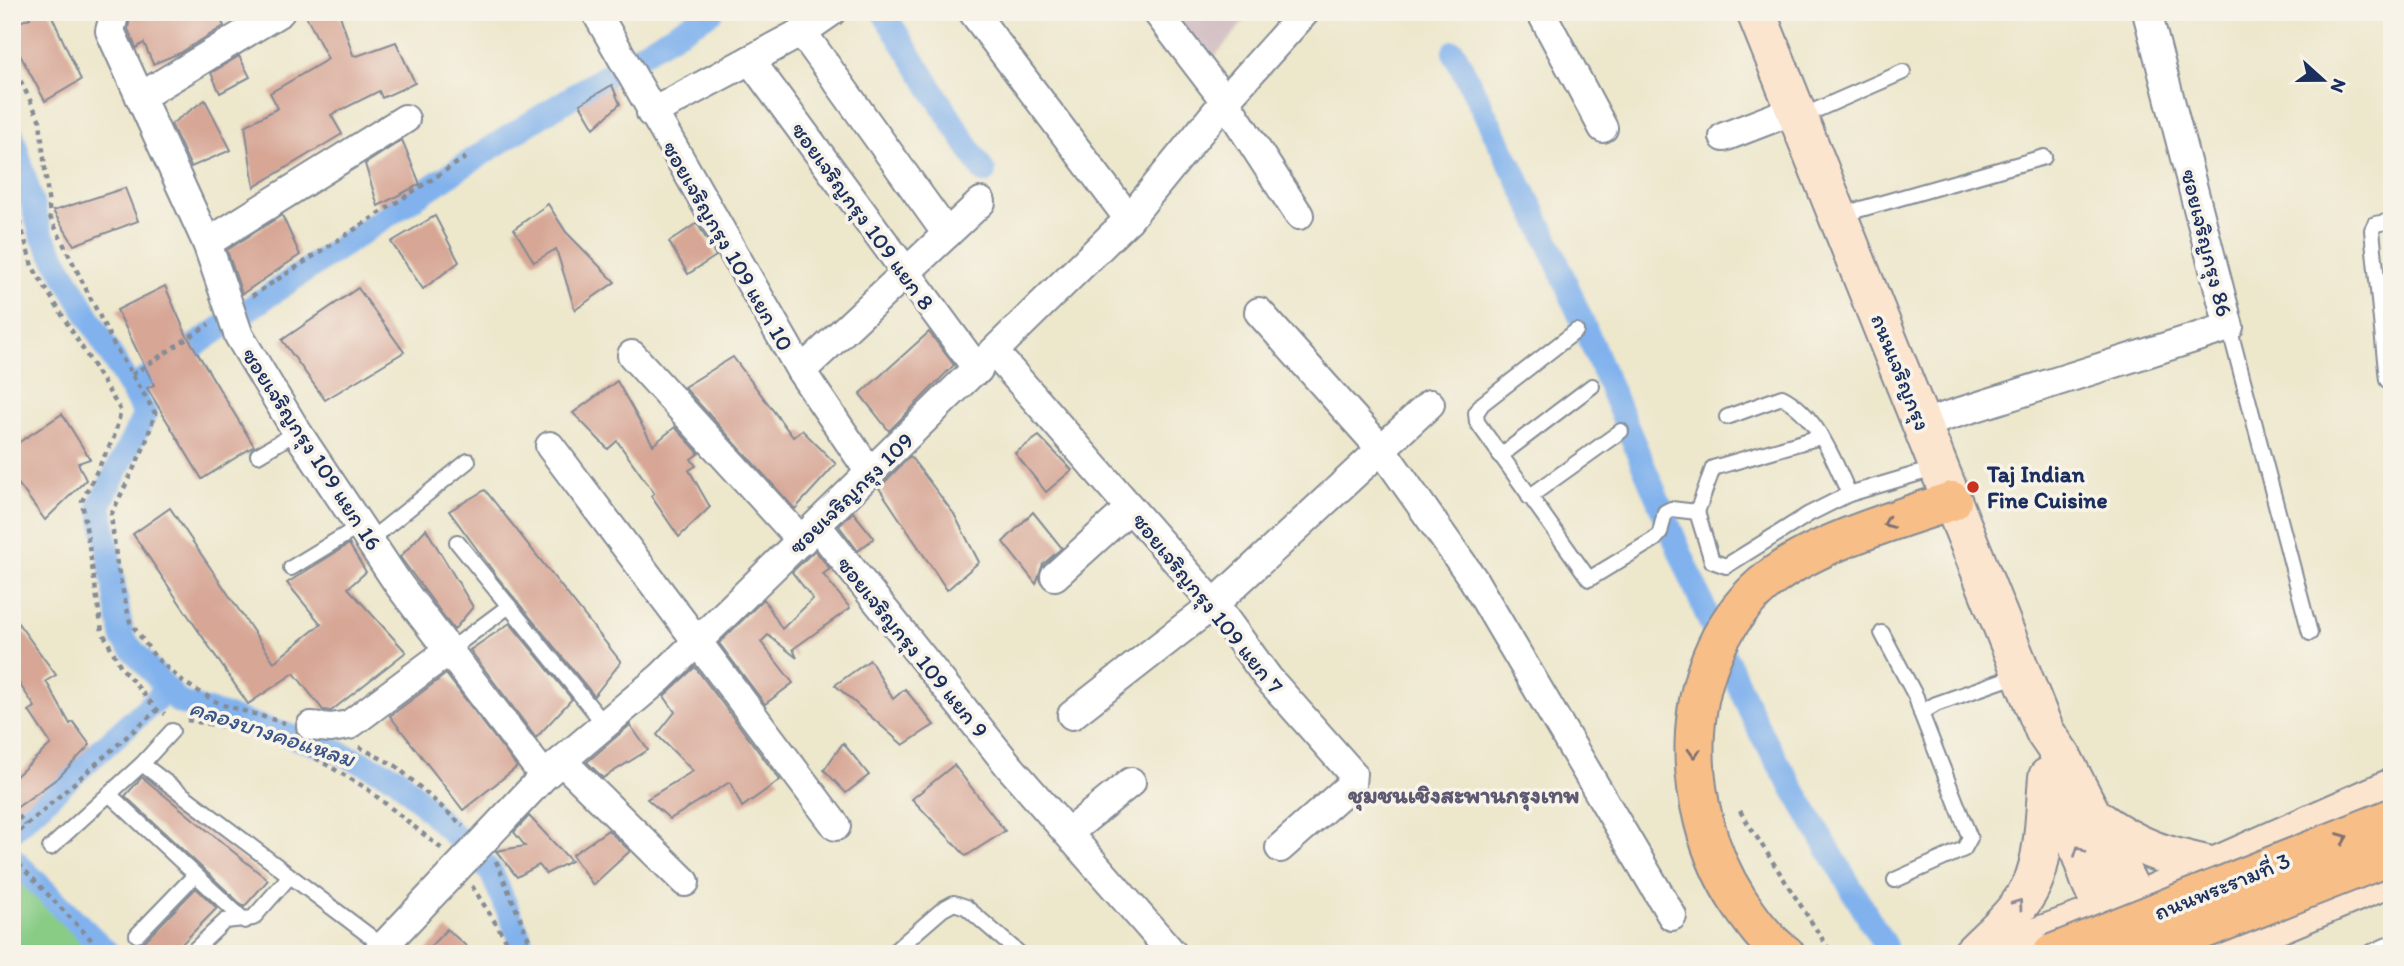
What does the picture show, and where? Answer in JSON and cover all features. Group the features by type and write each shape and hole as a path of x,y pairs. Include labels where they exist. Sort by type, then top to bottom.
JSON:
{"main road":[{"path":"1785,954 1760,931 1720,872 1703,825 1694,770 1697,713 1703,685 1728,627 1743,604 1772,577 1803,559 1897,520 1945,484"},
{"name":"ถนนพระรามที่ 3","path":"2052,954 2392,818"},
{"name":"ถนนพระรามที่ 3","path":"2141,954 2392,855"}],"street":[{"name":"ซอยเจริญกรุง 109 แยก 16","path":"115,12 110,31 207,243 239,336 297,432 447,652 553,769 685,882"},
{"path":"140,97 279,12"},
{"name":"ซอยเจริญกรุง 109 แยก 10","path":"596,12 651,113 801,371 871,474"},
{"path":"651,113 802,32 831,12"},
{"path":"973,12 1129,219"},
{"path":"1157,12 1225,101 1299,215"},
{"name":"ซอยเจริญกรุง 109","path":"379,950 553,769 697,642 1129,219 1225,101 1305,12"},
{"path":"1541,12 1603,128"},
{"name":"ถนนเจริญกรุง","path":"1756,12 2021,674 2048,746 2066,815 2119,908 2164,954"},
{"name":"ซอยเจริญกรุง 86","path":"1922,424 2229,327 2147,12"},
{"path":"802,32 947,234"},
{"name":"ซอยเจริญกรุง 109 แยก 8","path":"750,60 904,274 986,361"},
{"path":"1724,137 1796,114"},
{"path":"207,243 405,119"},
{"path":"801,371 981,202"},
{"path":"1259,312 1382,450 1473,579 1672,916"},
{"name":"ซอยเจริญกรุง 109 แยก 9","path":"632,355 809,534 1172,954"},
{"name":"ซอยเจริญกรุง 109 แยก 7","path":"986,361 1130,508 1214,604 1268,678 1352,773 1350,785 1280,848"},
{"path":"1072,715 1214,604 1430,404"},
{"path":"550,446 836,826"},
{"path":"1055,576 1130,508"},
{"path":"302,726 331,728 349,725 447,652"},
{"path":"1972,954 2010,915 2033,881 2042,836 2048,746"},
{"name":"ถนนเจริญกรุง","path":"2048,746 2094,817 2119,908 2123,954"},
{"path":"1068,834 1131,782"},
{"path":"1989,954 2119,908 2392,788"},
{"path":"2094,817 2118,835 2157,854 2216,867"},
{"path":"2206,954 2253,941 2392,877"}],"lane":[{"path":"1796,114 1903,72"},
{"path":"1838,216 2044,157"},
{"path":"2387,380 2372,230 2375,224 2392,221"},
{"path":"2229,327 2310,634"},
{"path":"1576,331 1482,404 1476,413 1477,422 1589,579 1655,539 1660,533 1665,512 1671,509 1697,512"},
{"path":"1500,456 1592,386"},
{"path":"1727,417 1782,397 1806,414 1849,494"},
{"path":"1529,498 1621,431"},
{"path":"258,455 297,432"},
{"path":"1820,438 1713,468 1697,512 1712,561 1727,566 1809,514 1849,494 1945,484"},
{"path":"291,568 365,533 468,461"},
{"path":"457,542 605,724"},
{"path":"447,652 509,606"},
{"path":"1882,633 1916,696 1970,838 1964,849 1895,880"},
{"path":"1921,713 1936,704 2021,674"},
{"path":"50,848 142,764 171,724"},
{"path":"142,764 290,876 379,950"},
{"path":"109,794 245,921"},
{"path":"138,935 195,875"},
{"path":"190,954 225,921 245,921 253,918 290,876"},
{"path":"891,954 943,909 954,903 966,906 1020,954"},
{"path":"2367,954 2392,943"}],"path":[{"path":"12,64 40,121 50,217 132,375 155,413 145,445 111,515 117,565 130,622 155,657 183,682 220,704 302,726"},
{"path":"132,375 468,156"},
{"path":"12,193 32,265 121,411 114,437 82,501 102,631 121,667 171,724"},
{"path":"12,838 157,710"},
{"path":"183,719 270,735 288,741 469,854 483,900 515,954"},
{"path":"355,745 396,766 469,854 535,954"},
{"path":"12,808 26,825"},
{"path":"1740,811 1832,954"},
{"path":"12,857 104,954"}],"shaded area":[{"path":"1149,12 1252,12 1196,79"}],"green space":[{"path":"12,872 95,954 12,954"}],"building":[{"path":"27,12 50,12 81,80 45,101 12,40 12,25 30,18"},
{"path":"131,12 217,12 224,26 180,53 153,64 144,43 136,48 128,29"},
{"path":"304,12 339,12 353,55 357,56 396,42 415,83 382,98 379,91 331,115 342,134 254,187 245,126 278,108 270,93 328,59"},
{"path":"239,56 250,77 220,93 211,73"},
{"path":"612,85 620,104 594,128 580,104"},
{"path":"205,100 231,150 191,167 171,124"},
{"path":"402,140 420,184 378,206 365,164"},
{"path":"125,188 138,221 74,245 53,211"},
{"path":"548,204 566,232 615,282 575,310 556,249 534,262 514,229"},
{"path":"282,215 300,255 242,294 227,250"},
{"path":"435,216 459,262 423,289 391,242"},
{"path":"697,223 716,256 688,274 669,242"},
{"path":"165,286 186,334 254,446 202,479 147,388 154,385 117,310"},
{"path":"358,288 404,352 325,400 282,340"},
{"path":"929,332 954,365 889,431 860,394"},
{"path":"733,357 793,437 802,430 836,464 795,509 684,387"},
{"path":"617,381 653,445 675,427 699,453 691,459 696,466 689,470 710,507 679,537 651,496 654,493 617,441 608,449 573,413"},
{"path":"62,414 90,459 78,463 86,480 45,520 12,475 12,447"},
{"path":"1039,436 1072,470 1046,492 1015,453"},
{"path":"910,456 954,514 979,562 947,590 879,488"},
{"path":"485,490 621,662 594,696 498,578 449,511"},
{"path":"170,508 274,662 321,624 287,583 349,544 366,572 348,588 406,652 331,711 323,710 294,673 248,704 133,534"},
{"path":"853,512 874,538 858,551 839,526"},
{"path":"1033,512 1062,548 1043,564 1036,584 1003,542"},
{"path":"426,529 473,607 454,630 400,557"},
{"path":"815,550 830,569 823,574 850,608 793,649 797,658 768,635 761,642 793,683 765,704 719,643 764,599 782,629 813,599 792,572"},
{"path":"12,615 56,675 46,681 70,724 73,722 90,745 59,777 12,811 12,780 51,744 29,711 35,707 12,673"},
{"path":"510,623 572,699 536,738 470,650"},
{"path":"870,660 893,699 905,689 934,725 903,745 835,685"},
{"path":"695,667 780,780 742,807 730,782 670,819 647,799 693,771 657,735 675,712 664,696"},
{"path":"446,674 517,767 463,810 390,716"},
{"path":"630,725 648,750 603,778 587,762"},
{"path":"843,743 869,775 846,793 824,770"},
{"path":"954,765 1005,831 966,856 912,799"},
{"path":"142,777 268,880 244,907 125,796"},
{"path":"529,816 571,861 546,874 539,865 517,877 496,851 525,846 514,832"},
{"path":"608,830 630,851 593,885 572,855"},
{"path":"196,888 217,908 172,954 147,954 138,944 144,942"},
{"path":"447,929 475,954 423,954"}],"waterway":[{"path":"131,389 491,148 712,12"},
{"path":"883,12 984,172"},
{"path":"1454,52 1545,234 1712,627 1760,732 1885,946"},
{"name":"คลองบางคอแหลม","path":"12,134 41,234 145,414 100,504 123,639 179,702 329,748 397,778 491,872 527,954"},
{"path":"12,830 168,689"},
{"path":"12,858 109,954"}],"place":[{"name":"Taj Indian Fine Cuisine","path":"1973,487"}],"district":[{"name":"ชุมชนเชิงสะพานกรุงเทพ","path":"1464,795"}]}
